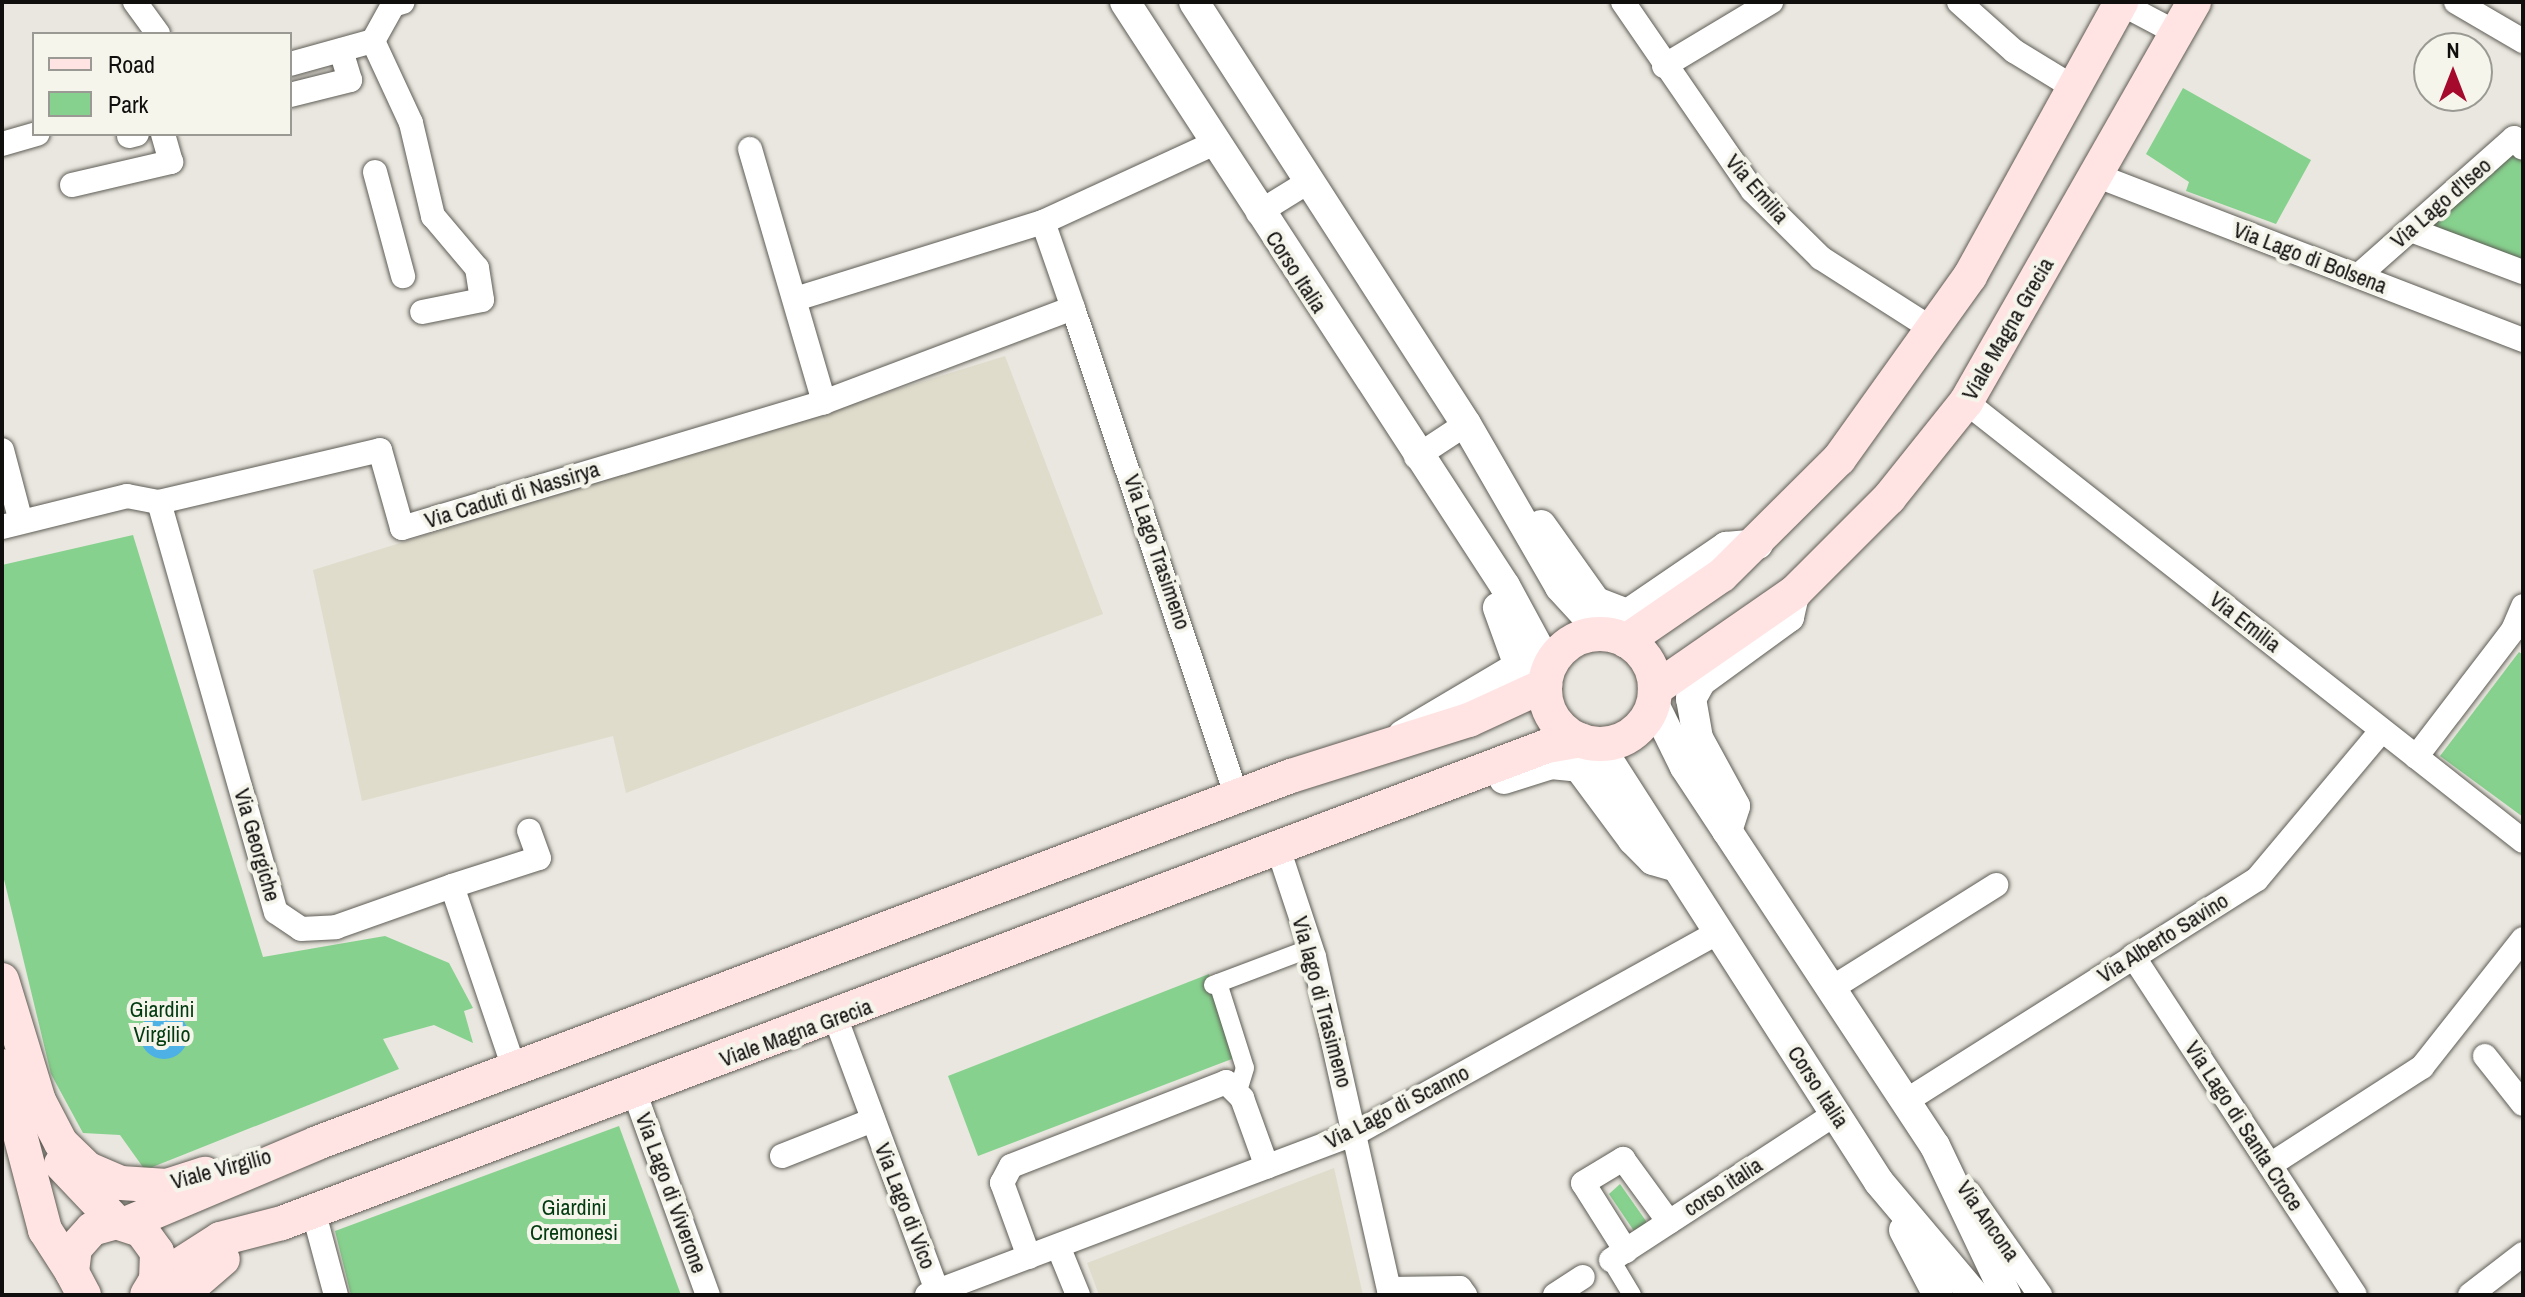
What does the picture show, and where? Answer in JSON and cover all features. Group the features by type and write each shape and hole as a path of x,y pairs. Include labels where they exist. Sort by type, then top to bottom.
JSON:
{"main road":[{"path":"78,1288 82,1237 514,1068 1403,735 1462,722 1537,673 1570,642 1667,619 1758,544 1839,459 1935,331 2121,2"},
{"name":"Viale Magna Grecia","path":"1654,695 1795,592 1889,498 1966,402 2098,176 2194,2"},
{"path":"1537,673 1548,707 1586,750 1633,732 1654,695 1651,670 1619,629"},
{"name":"Viale Magna Grecia","path":"161,1290 282,1223 313,1210 836,1019 1440,789 1586,750"},
{"name":"Viale Virgilio","path":"2,980 9,1051 45,1230 78,1288"},
{"name":"Viale Virgilio","path":"9,1051 61,1143 88,1169 121,1183 167,1186 317,1143"},
{"name":"Viale Virgilio","path":"9,1051 33,1116 50,1151 157,1252 161,1290"}],"street":[{"path":"135,2 157,32"},
{"name":"Corso Italia","path":"1125,2 1469,541 1511,594 1537,673"},
{"path":"1194,2 1466,424 1569,600 1619,629"},
{"name":"Via Emilia","path":"1623,2 1664,66 1753,191 1821,258 1935,331"},
{"path":"1664,66 1771,2"},
{"path":"1959,2 2014,51 2073,87"},
{"path":"2121,2 2177,33"},
{"path":"2456,2 2523,41"},
{"path":"292,63 373,41 396,3"},
{"path":"373,41 411,123 433,216 477,268 482,300 422,312"},
{"path":"292,94 350,80 341,50"},
{"path":"2,144 32,136"},
{"path":"72,185 171,162 164,136"},
{"name":"Via Lago d'Iseo","path":"2358,276 2514,138 2523,148"},
{"path":"799,298 1043,222 1215,143"},
{"path":"750,149 799,298 824,402"},
{"path":"375,172 403,276"},
{"name":"Via Lago di Bolsena","path":"2098,176 2523,340"},
{"path":"1258,213 1308,182"},
{"path":"387,215 430,201"},
{"path":"1043,222 1073,308"},
{"path":"2411,230 2523,272"},
{"name":"Via Caduti di Nassirya","path":"159,502 380,450 402,528 824,402 1073,308"},
{"name":"Via Lago Trasimeno","path":"1073,308 1237,797"},
{"name":"Via Emilia","path":"1966,402 2523,841"},
{"path":"1416,457 1466,424"},
{"path":"2,450 11,524 127,496 159,502"},
{"name":"Via Georgiche","path":"159,502 276,912 301,929 336,927 539,858 529,831"},
{"name":"Viale Magna Grecia","path":"1727,831 1735,806 1698,738 1691,699 1701,681 1789,617 1795,592"},
{"path":"2416,757 2518,634 2523,606"},
{"path":"1654,695 1727,831 1935,1146 2006,1295"},
{"name":"Via Alberto Savino","path":"1906,1101 2257,879 2382,730"},
{"name":"Corso Italia","path":"1586,750 1677,867 1879,1182 1974,1295"},
{"name":"Via lago di Trasimeno","path":"1279,851 1311,948 1356,1133 1390,1292"},
{"path":"1832,988 1996,885"},
{"path":"452,886 514,1068"},
{"name":"Via Lago di Scanno","path":"932,1293 1356,1133 1719,932"},
{"path":"2270,1165 2422,1067 2523,939"},
{"path":"1237,1094 1245,1068 1215,984 1311,948"},
{"name":"Via Lago di Santa Croce","path":"2133,956 2355,1295"},
{"name":"Via Lago di Vico","path":"836,1019 932,1293"},
{"path":"2485,1056 2523,1104"},
{"path":"1029,1257 1002,1183 1011,1166 1226,1082 1237,1094 1267,1167"},
{"name":"Via Lago di Viverone","path":"634,1091 708,1295"},
{"name":"corso italia","path":"1619,1256 1835,1114"},
{"name":"Via Lago di Vico","path":"782,1156 873,1120"},
{"name":"Via Ancona","path":"1935,1146 2040,1295"},
{"path":"1632,1295 1619,1256 1583,1183 1623,1159 1669,1222"},
{"path":"1879,1182 1938,1295"},
{"path":"313,1210 336,1295"},
{"path":"1058,1246 1078,1295"},
{"path":"2470,1295 2523,1254"},
{"path":"1555,1295 1583,1277"},
{"path":"1390,1292 1460,1288 1465,1295"}],"shaded area":[{"path":"1005,356 1103,614 626,793 613,736 362,801 313,570"},
{"path":"1334,1168 1363,1295 1099,1295 1087,1263"}],"green space":[{"path":"2183,88 2311,160 2276,224 2186,191 2189,182 2146,154"},
{"path":"2512,149 2523,161 2523,262 2436,229 2433,218"},
{"name":"Giardini Virgilio","path":"133,535 263,957 385,936 449,963 473,1008 464,1011 473,1043 434,1025 383,1039 399,1069 145,1170 120,1135 83,1133 51,1074 2,871 2,565"},
{"path":"2519,652 2523,655 2523,817 2440,756"},
{"path":"1209,974 1237,1057 978,1156 948,1076"},
{"name":"Giardini Cremonesi","path":"619,1126 681,1295 351,1295 335,1231"},
{"path":"1620,1184 1646,1221 1646,1226 1634,1231 1609,1194"}],"water":[{"path":"164,1011 181,1018 188,1035 181,1052 164,1059 147,1052 140,1035 147,1018"}]}
